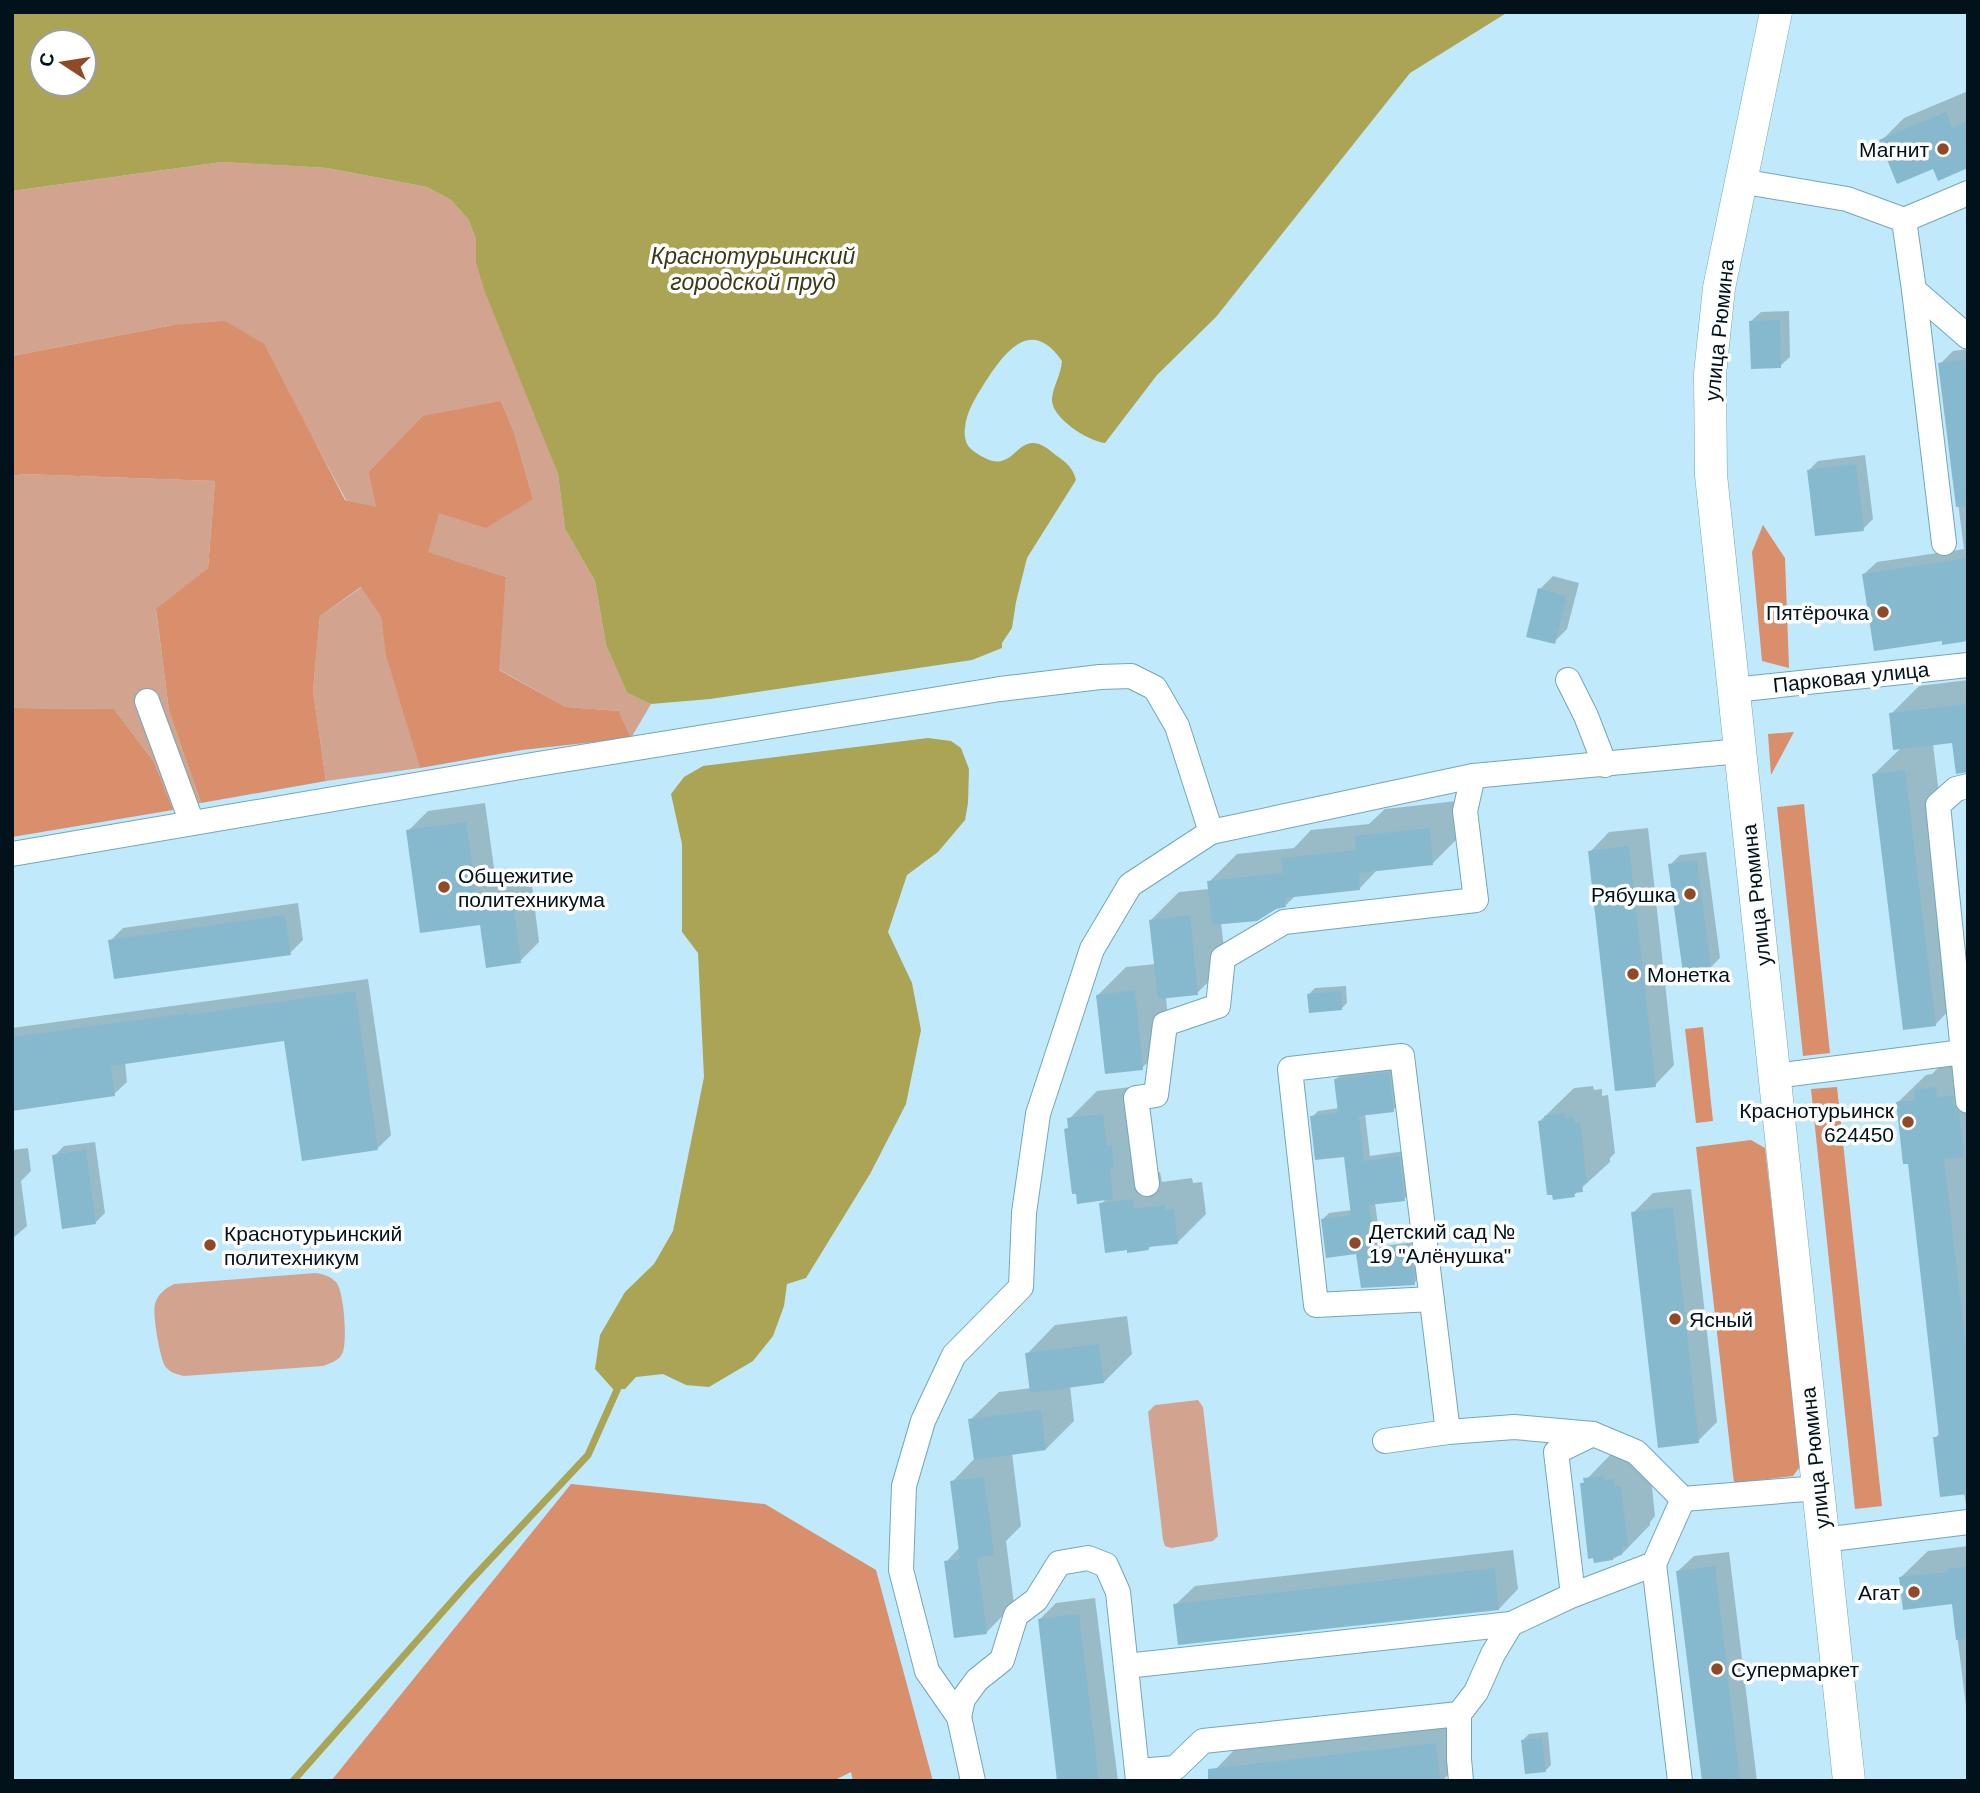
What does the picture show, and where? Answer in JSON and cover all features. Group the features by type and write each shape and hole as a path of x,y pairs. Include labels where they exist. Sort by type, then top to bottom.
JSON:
{"main road":[{"name":"улица Рюмина","path":"1776,12 1719,288 1710,374 1711,475 1849,1781"}],"street":[{"path":"1740,181 1847,199 1904,220 1968,193"},
{"path":"1904,220 1944,543"},
{"path":"1914,290 1968,337"},
{"name":"Парковая улица","path":"1734,690 1968,665"},
{"path":"12,854 538,764 1000,689 1131,676 1155,688 1177,726 1211,832"},
{"path":"1568,680 1586,716 1605,765"},
{"path":"147,701 192,823"},
{"path":"960,1717 928,1671 901,1570 904,1486 923,1421 954,1356 1021,1287 1024,1213 1038,1114 1093,949 1130,885 1211,832 1473,776 1740,751"},
{"path":"1147,1184 1136,1098 1156,1095 1165,1024 1218,1006 1223,958 1284,922 1476,900 1465,811 1473,776"},
{"path":"1968,786 1956,789 1938,804 1968,1101"},
{"path":"1775,1076 1963,1052"},
{"path":"1432,1298 1316,1305 1290,1069 1402,1056 1432,1298 1448,1432"},
{"path":"1385,1440 1514,1427 1592,1434 1636,1452 1684,1499 1818,1488"},
{"path":"1573,1595 1556,1452 1592,1434"},
{"path":"1679,1781 1654,1564 1684,1499"},
{"path":"1823,1540 1968,1522"},
{"path":"973,1781 960,1717 963,1699 977,1680 1002,1660 1016,1615 1036,1600 1059,1563 1088,1558 1106,1565 1118,1592 1138,1776 1175,1768 1203,1741 1459,1714"},
{"path":"1126,1666 1511,1624 1573,1595 1654,1564"},
{"path":"1461,1781 1458,1759 1459,1714 1476,1692 1493,1654 1511,1624"}],"shaded area":[{"path":"222,162 327,168 427,187 451,200 468,219 476,239 476,263 558,474 565,529 595,581 606,645 627,693 651,704 631,738 619,711 566,707 498,669 506,577 427,552 439,512 533,499 514,432 501,401 376,508 346,500 304,422 173,325 12,356 12,191"},
{"path":"225,321 264,344 345,500 376,507 369,472 423,416 501,401 514,432 533,499 486,528 439,513 428,552 506,577 499,670 566,707 619,711 631,738 522,750 420,768 386,655 381,617 361,587 320,616 313,690 326,781 201,803 169,711 156,609 208,568 215,481 23,474 12,476 12,356 173,325"},
{"path":"23,474 215,481 208,568 156,610 169,711 201,803 173,810 154,762 114,709 12,708 12,476"},
{"path":"1763,525 1785,558 1789,668 1762,661 1752,552"},
{"path":"362,587 381,617 387,655 420,768 326,781 313,690 320,616"},
{"path":"12,708 114,709 154,762 173,810 12,837"},
{"path":"1794,732 1771,775 1768,734"},
{"path":"1804,804 1830,1053 1803,1056 1777,807"},
{"path":"1703,1027 1713,1121 1696,1123 1685,1029"},
{"path":"1837,1087 1882,1506 1855,1509 1811,1089"},
{"path":"1751,1140 1765,1148 1801,1465 1793,1476 1734,1483 1696,1147"},
{"path":"316,1273 334,1280 341,1295 345,1339 342,1354 336,1360 323,1366 184,1376 171,1372 165,1366 154,1309 158,1297 167,1288 174,1284"},
{"path":"1198,1400 1203,1407 1218,1536 1213,1541 1171,1548 1165,1546 1163,1540 1148,1412 1155,1405"},
{"path":"571,1484 765,1504 876,1570 933,1781 853,1781 851,1772 833,1781 331,1781"}],"water":[{"name":"Краснотурьинский городской пруд","path":"12,12 1508,12 1410,73 1216,317 1157,375 1105,443 1080,433 1057,414 1052,399 1062,361 1051,348 1040,341 1029,340 1009,351 1000,361 969,410 965,430 968,446 983,457 1001,461 1025,445 1039,444 1067,464 1076,480 1027,558 1012,628 1002,643 1002,648 972,660 710,699 651,704 627,693 606,645 595,581 565,529 558,474 485,292 476,263 476,239 468,219 451,200 427,187 327,168 222,162 12,191"},
{"path":"928,738 951,741 961,748 969,769 968,803 965,820 938,852 907,875 888,932 912,983 921,1030 906,1104 870,1174 806,1278 787,1284 784,1306 773,1336 753,1361 709,1387 686,1385 663,1374 636,1377 625,1389 613,1389 595,1369 600,1335 625,1292 654,1264 673,1231 704,1077 698,953 682,932 682,844 671,794 684,777 703,766"}],"building":[{"path":"1946,112 1952,128 1968,121 1968,168 1938,181 1933,169 1897,184 1879,140"},
{"path":"1780,320 1781,368 1751,369 1749,321"},
{"path":"1968,359 1968,506 1956,507 1938,363"},
{"path":"1856,464 1864,531 1815,536 1807,470"},
{"path":"1968,558 1968,641 1942,645 1942,641 1874,651 1862,574"},
{"path":"1538,588 1567,596 1555,644 1526,637"},
{"path":"1968,704 1968,772 1956,774 1952,743 1893,750 1889,713"},
{"path":"1905,770 1936,1026 1903,1030 1872,774"},
{"name":"Общежитие политехникума","path":"466,822 477,900 512,895 521,963 486,968 480,925 420,933 406,830"},
{"path":"1430,828 1433,865 1359,873 1360,890 1285,898 1286,907 1276,909 1257,921 1212,925 1207,881 1283,873 1281,858 1356,850 1355,836"},
{"path":"1629,846 1656,1087 1615,1091 1588,851"},
{"path":"1697,860 1711,969 1683,973 1668,864"},
{"path":"285,915 291,955 114,979 108,940"},
{"path":"1190,915 1198,995 1158,999 1149,920"},
{"path":"1135,990 1143,1070 1105,1074 1096,995"},
{"path":"355,991 378,1150 302,1161 284,1041 111,1066 115,1096 12,1111 12,1037"},
{"path":"1341,991 1342,1010 1309,1013 1307,994"},
{"path":"1389,1072 1394,1112 1359,1116 1364,1161 1399,1156 1405,1201 1369,1205 1375,1251 1410,1247 1415,1285 1361,1288 1356,1254 1326,1258 1321,1219 1351,1215 1344,1157 1315,1160 1310,1116 1338,1113 1334,1079"},
{"path":"1936,1087 1937,1097 1953,1096 1953,1103 1959,1112 1964,1157 1944,1159 1968,1364 1968,1494 1940,1497 1933,1437 1939,1437 1908,1164 1903,1164 1896,1102 1915,1100 1914,1090"},
{"path":"1565,1113 1566,1118 1574,1117 1575,1123 1580,1122 1587,1183 1582,1184 1583,1192 1574,1193 1575,1197 1553,1200 1552,1195 1547,1195 1538,1121 1544,1120 1544,1116"},
{"path":"1103,1114 1107,1146 1112,1145 1114,1167 1110,1168 1113,1199 1077,1204 1076,1194 1072,1194 1064,1129 1068,1128 1067,1118"},
{"path":"86,1150 96,1224 62,1229 52,1155"},
{"path":"1133,1199 1134,1209 1165,1205 1165,1210 1174,1209 1178,1244 1148,1247 1149,1250 1127,1253 1127,1250 1105,1253 1099,1203"},
{"path":"1673,1207 1699,1443 1658,1448 1631,1212"},
{"path":"1099,1344 1104,1383 1030,1393 1025,1353"},
{"path":"1041,1410 1046,1450 974,1460 968,1419"},
{"path":"1604,1476 1605,1480 1614,1479 1615,1487 1621,1486 1628,1546 1622,1546 1622,1555 1613,1556 1613,1560 1594,1563 1593,1558 1588,1559 1580,1483 1584,1483 1583,1478"},
{"path":"984,1477 994,1555 977,1558 987,1634 954,1638 944,1561 960,1559 950,1481"},
{"path":"1715,1566 1740,1781 1702,1781 1676,1571"},
{"path":"1968,1566 1968,1639 1956,1640 1952,1604 1903,1610 1899,1577 1948,1572 1947,1569"},
{"path":"1495,1568 1499,1610 1178,1645 1173,1604"},
{"path":"1079,1614 1099,1781 1057,1781 1038,1619"},
{"path":"1542,1738 1546,1772 1525,1774 1521,1740"},
{"path":"1436,1743 1440,1781 1208,1781 1208,1769"}],"waterway":[{"path":"293,1781 469,1582 588,1455 621,1381"}],"place":[{"name":"Магнит","path":"1943,149"},
{"name":"Пятёрочка","path":"1883,612"},
{"name":"Общежитие политехникума","path":"444,887"},
{"name":"Рябушка","path":"1690,894"},
{"name":"Монетка","path":"1633,974"},
{"name":"Краснотурьинск 624450","path":"1908,1122"},
{"name":"Детский сад № 19 \"Алёнушка\"","path":"1355,1243"},
{"name":"Краснотурьинский политехникум","path":"210,1245"},
{"name":"Ясный","path":"1675,1319"},
{"name":"Агат","path":"1914,1592"},
{"name":"Супермаркет","path":"1717,1669"}]}
